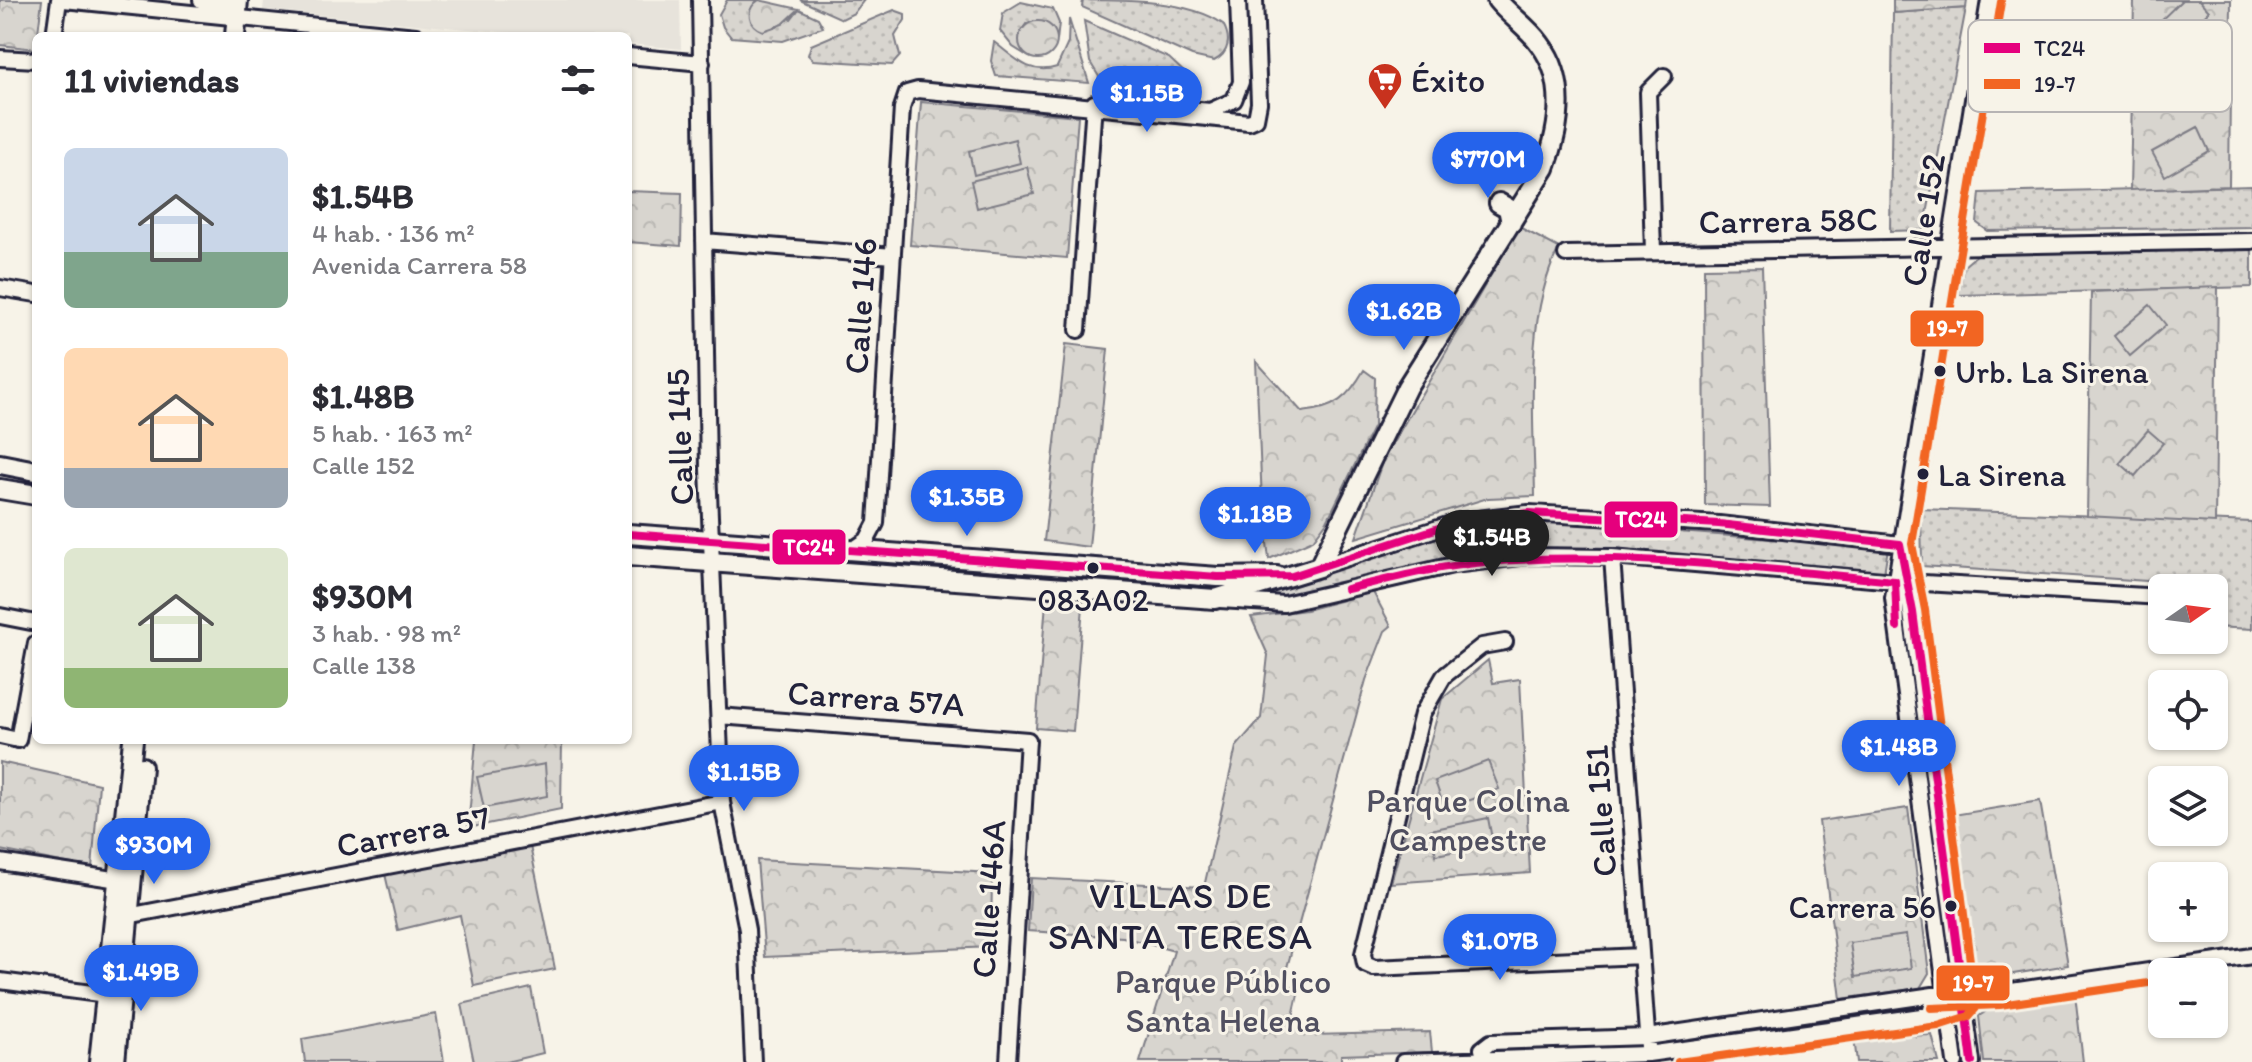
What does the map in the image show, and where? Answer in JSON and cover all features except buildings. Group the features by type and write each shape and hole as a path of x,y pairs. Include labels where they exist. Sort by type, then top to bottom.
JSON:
{"main road":[{"path":"632,556 1215,599 1319,567 1379,437 1467,289 1506,211 1545,168 1556,136 1559,99 1550,61 1531,32 1497,0"},
{"path":"0,464 32,470"},
{"path":"0,489 32,494"},
{"path":"632,534 1218,577 1292,576"},
{"path":"99,1062 107,995 123,917 119,880 133,744"},
{"path":"115,1062 123,917 144,744"}],"street":[{"path":"55,32 62,0 166,5 382,32"},
{"path":"201,0 237,15"},
{"name":"Calle 145","path":"700,0 712,541 722,802 747,930 753,1062"},
{"path":"1094,105 1210,111 1234,100 1241,82 1238,0"},
{"path":"1094,105 1235,123 1256,119 1259,103 1255,0"},
{"name":"Calle 152","path":"1986,20 1989,0"},
{"path":"632,56 702,63"},
{"path":"0,58 31,61"},
{"path":"1653,252 1648,92 1664,76"},
{"name":"Calle 146","path":"876,523 902,108 907,93 918,90 1094,105"},
{"path":"1078,330 1094,105"},
{"name":"Calle 152","path":"1970,112 1900,544 1901,581 1972,1062"},
{"path":"704,241 893,256"},
{"name":"Carrera 58C","path":"1566,254 2252,241"},
{"path":"0,288 32,293"},
{"path":"1319,567 1460,521 1529,513 1719,524 1900,544"},
{"path":"851,551 867,540 876,523"},
{"path":"876,523 895,554"},
{"path":"1215,599 1284,604 1453,565 1529,556 1612,557 1901,581 2148,596"},
{"name":"Calle 151","path":"1612,557 1648,1058"},
{"name":"Calle 152","path":"1901,581 1893,598 1955,1062"},
{"path":"0,616 32,622"},
{"path":"1505,642 1482,646 1444,676 1422,714 1363,954 1365,964 1374,968 1641,956"},
{"path":"0,736 18,740 32,665"},
{"name":"Carrera 57A","path":"719,716 1028,740"},
{"name":"Calle 146A","path":"1008,1062 1028,740"},
{"name":"Carrera 57","path":"123,917 722,802"},
{"path":"0,862 119,880"},
{"path":"1484,1057 1482,1049 1491,1042 1647,1037 1964,1000 2252,956"},
{"path":"0,981 107,995"},
{"path":"1403,1062 1484,1057 1648,1058 1946,1002"}],"shaded area":[{"path":"264,0 680,0 681,49 632,44 632,32 499,32 263,10"}],"green space":[{"path":"0,0 42,0 38,32 32,32 32,49 0,45"},
{"path":"727,0 759,0 756,2 791,19 799,9 818,18 823,27 783,41 731,37 723,27 719,14"},
{"path":"759,0 799,9 783,24 763,31 754,25 750,17 751,8"},
{"path":"800,0 864,0 854,13 842,19"},
{"path":"1083,0 1156,3 1193,10 1223,24 1228,40 1226,49 1214,61 1192,56 1082,7"},
{"path":"1893,0 1967,0 1966,8 1893,13"},
{"path":"2134,0 2231,0 2231,20 2134,20"},
{"path":"2182,0 2199,0 2209,11 2199,20 2161,20"},
{"path":"1021,2 1053,9 1059,23 1057,41 1057,35 1026,24 1021,41 1029,57 1013,47 1000,31 1003,13"},
{"path":"1966,8 1924,230 1890,231 1893,13"},
{"path":"894,10 905,14 905,20 895,36 900,56 892,65 813,60 808,55 811,45"},
{"path":"1069,19 1089,83 996,76 991,61 994,42 1030,67 1057,67 1068,43"},
{"path":"1038,21 1052,26 1057,40 1052,54 1038,59 1024,54 1019,40 1024,26"},
{"path":"1084,21 1169,58 1186,74 1185,87 1168,93 1104,85 1090,62"},
{"path":"921,102 1078,116 1067,258 910,245"},
{"path":"2132,112 2230,112 2229,186 2130,190"},
{"path":"2198,127 2209,151 2165,176 2152,152"},
{"path":"1015,139 1020,163 974,175 969,151"},
{"path":"1027,167 1034,194 977,208 971,181"},
{"path":"2252,186 2252,227 1988,231 1977,223 1980,193"},
{"path":"632,191 682,193 681,246 632,242"},
{"path":"1519,227 1559,248 1548,276 1535,337 1535,496 1488,498 1356,538 1383,460"},
{"path":"2252,249 2252,287 1959,295 1964,266 1978,254"},
{"path":"1762,267 1770,507 1705,505 1704,268"},
{"path":"2218,287 2215,523 2087,516 2091,292"},
{"path":"2150,305 2166,325 2130,356 2114,336"},
{"path":"1066,344 1108,349 1089,547 1044,541"},
{"path":"1256,361 1302,412 1332,405 1346,395 1364,370 1375,378 1374,426 1327,521 1313,540 1269,559 1262,502"},
{"path":"2148,430 2163,443 2135,476 2120,463"},
{"path":"1921,509 2252,522 2252,629 2228,628 2228,574 2148,574 2148,581 1922,566"},
{"path":"1536,521 1888,548 1884,573 1515,552 1419,565 1310,593 1255,598 1428,538 1500,524"},
{"path":"751,551 1252,581 1205,590 750,560"},
{"name":"Parque Público Santa Helena","path":"1373,592 1391,626 1385,631 1366,680 1283,982 1299,990 1292,1021 1312,1035 1430,1032 1432,1052 1341,1055 1341,1062 1140,1062 1174,951 1123,937 1028,931 1031,878 1204,887 1236,747 1261,718 1268,655 1251,617 1306,610"},
{"path":"1046,602 1083,606 1073,731 1036,728"},
{"path":"1900,605 1905,607 1951,954 1946,955"},
{"name":"Parque Colina Campestre","path":"1488,660 1493,683 1520,679 1530,873 1391,883 1442,699"},
{"path":"476,744 562,744 561,809 468,828"},
{"path":"1488,761 1499,789 1445,810 1435,781"},
{"path":"0,762 99,784 92,868 0,850"},
{"path":"545,764 547,796 484,808 477,777"},
{"path":"2040,801 2068,965 1977,980 1970,961 1953,815"},
{"path":"1908,808 1929,973 1920,988 1841,999 1819,821"},
{"path":"1488,818 1493,844 1436,855 1430,830"},
{"path":"530,846 555,969 474,986 460,915 398,930 385,874"},
{"path":"757,860 992,873 991,947 765,957"},
{"path":"1906,935 1911,968 1855,977 1850,943"},
{"path":"531,988 543,1053 506,1062 474,1062 462,1004"},
{"path":"2075,994 2083,1062 1984,1062 1979,1016 1990,1009"},
{"path":"1919,1002 1921,1010 1662,1047 1661,1040"},
{"path":"436,1014 444,1062 305,1062 302,1039"},
{"path":"1932,1035 1939,1062 1857,1062 1854,1038"}],"transit line":[{"name":"19-7","path":"1998,20 2001,2"},
{"name":"19-7","path":"1678,1062 1938,1026 1969,1016 1976,1008 1925,610 1912,544 1983,112"},
{"name":"TC24","path":"632,534 1218,577 1292,576 1460,521 1529,513 1719,524 1900,544 1913,612 1972,1062"},
{"name":"TC24","path":"1347,589 1433,569 1485,562 1588,559 1690,563 1895,581 1897,627"},
{"name":"19-7","path":"1931,1008 2000,1005 2148,983"}],"place":[{"name":"Éxito","path":"1385,111"},
{"name":"Urb. La Sirena","path":"1940,371"},
{"name":"La Sirena","path":"1923,474"},
{"name":"083A02","path":"1093,568"},
{"name":"Carrera 56","path":"1951,906"}],"district":[{"name":"VILLAS DE SANTA TERESA","path":"1181,916"}]}
